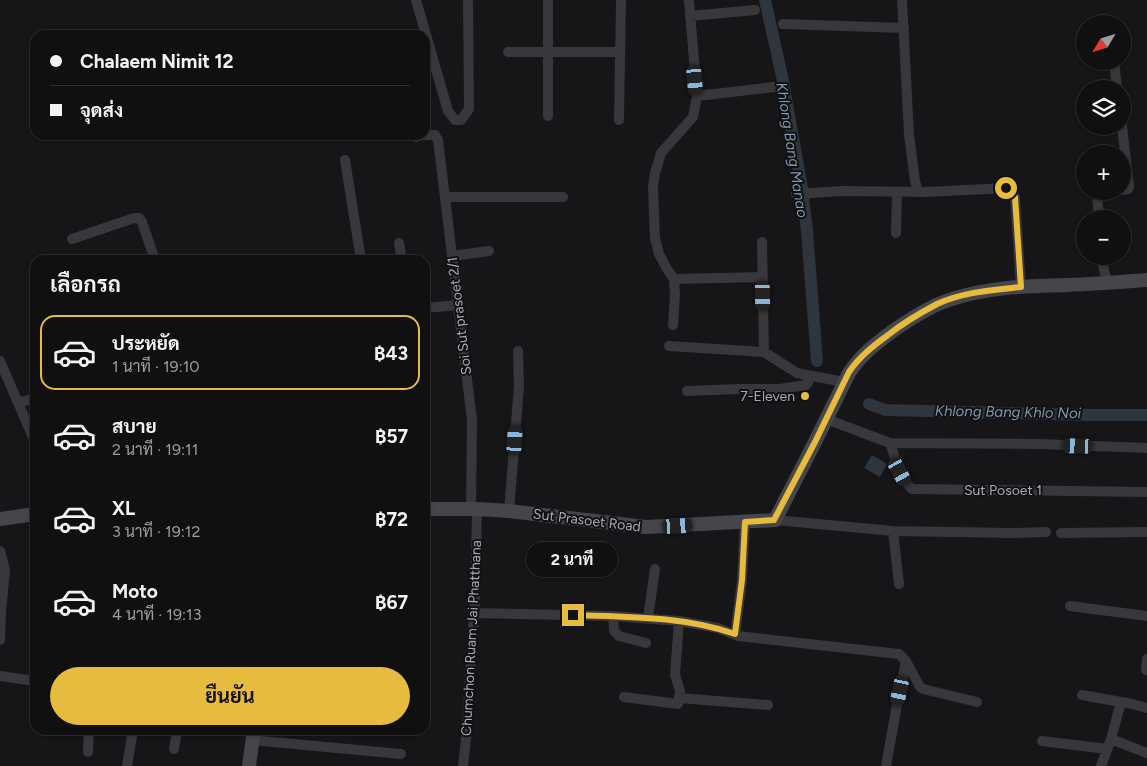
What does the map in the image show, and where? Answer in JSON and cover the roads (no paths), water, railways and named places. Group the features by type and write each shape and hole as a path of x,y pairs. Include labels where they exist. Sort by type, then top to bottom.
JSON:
{"street":[{"path":"416,0 425,30"},
{"path":"430,49 448,111 455,120 461,120 469,109 468,0"},
{"path":"548,0 548,116"},
{"path":"619,120 622,0"},
{"path":"673,325 674,279 659,254 655,238 653,187 661,153 693,117 697,96 689,0"},
{"path":"902,0 910,135 918,192"},
{"path":"690,16 755,10"},
{"path":"783,24 904,28"},
{"path":"508,52 620,52"},
{"path":"697,96 774,87"},
{"name":"Soi Sut prasoet 2/1","path":"430,135 435,135 438,140 446,197 472,420 474,509"},
{"path":"345,160 360,255"},
{"path":"796,194 842,191 918,192 1006,188 1015,197 1021,287"},
{"path":"896,234 897,192"},
{"path":"446,197 562,197"},
{"path":"72,239 139,218 154,255"},
{"path":"762,242 764,352"},
{"path":"399,243 401,255"},
{"path":"452,256 489,251"},
{"path":"1103,265 1107,283"},
{"path":"674,279 763,277"},
{"path":"1046,532 893,531 774,520 855,363 861,356 908,320 938,304 980,292 1021,287 1147,280"},
{"path":"430,308 458,305"},
{"path":"669,346 764,352 797,373 844,382"},
{"path":"509,511 519,386 518,351"},
{"path":"0,361 30,431"},
{"path":"687,391 780,389 806,385 808,383 808,376"},
{"path":"18,403 30,399"},
{"path":"826,418 890,443 1039,444 1147,448"},
{"name":"Sut Posoet 1","path":"890,443 900,472 912,490 1147,492"},
{"name":"Sut Prasoet Road","path":"430,509 509,511 646,527 774,520"},
{"name":"Chumchon Ruam Jai Phatthana","path":"463,766 475,592 474,509"},
{"path":"0,520 30,515"},
{"path":"735,634 742,580 745,522"},
{"path":"893,531 899,584"},
{"path":"1061,533 1147,532"},
{"path":"0,551 5,570 0,640"},
{"path":"648,618 655,570"},
{"path":"1070,606 1147,616"},
{"path":"474,613 648,618 718,628 735,634 899,654 906,661 920,687 923,689 977,702"},
{"path":"613,616 614,631 619,636 646,643"},
{"path":"624,698 678,704 680,690 675,676 679,621"},
{"path":"886,766 906,661"},
{"path":"0,676 30,680"},
{"path":"1082,695 1147,708"},
{"path":"679,698 768,705"},
{"path":"1101,766 1121,702"},
{"path":"88,752 90,735"},
{"path":"127,766 132,735"},
{"path":"174,748 176,735"},
{"path":"249,766 253,735 401,754"},
{"path":"1111,739 1147,753"},
{"path":"1042,741 1107,749"}],"waterway":[{"name":"Khlong Bang Manao","path":"765,0 782,76 802,188 817,361"},
{"name":"Khlong Bang Khlo Noi","path":"869,404 885,410 1147,415"}],"place":[{"name":"7-Eleven","path":"805,396"}]}
